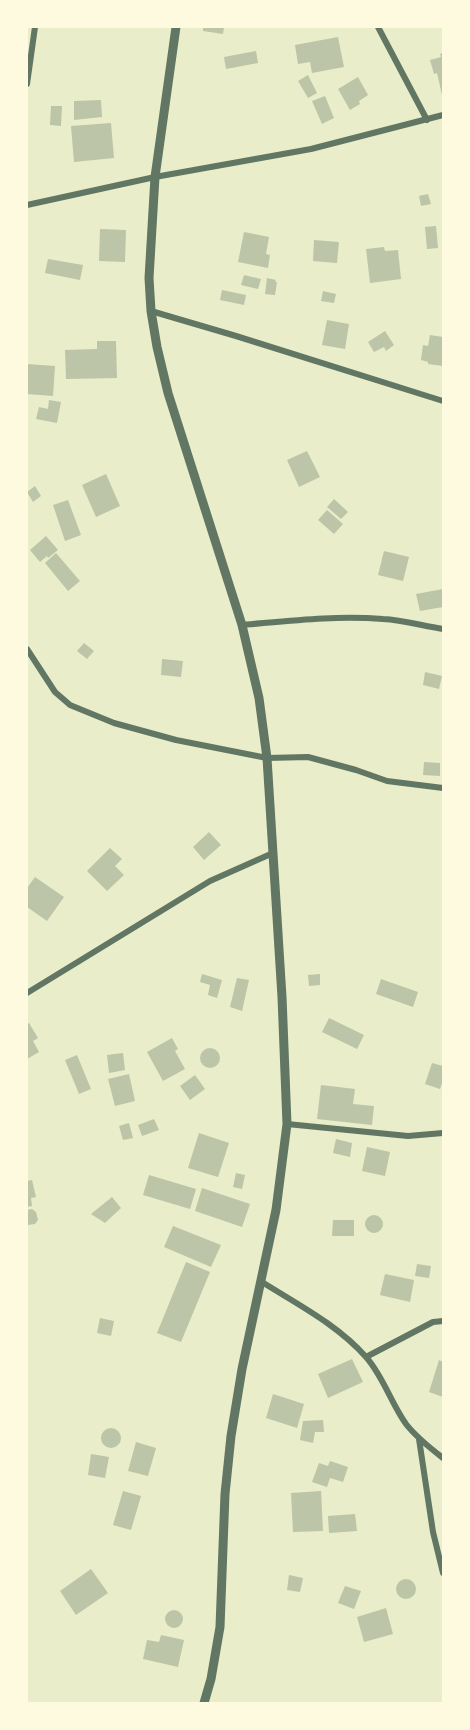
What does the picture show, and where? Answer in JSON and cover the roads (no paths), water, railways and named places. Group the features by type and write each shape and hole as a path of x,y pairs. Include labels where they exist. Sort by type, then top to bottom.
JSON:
{"street":[{"path":"27,84 35,27"},
{"path":"176,27 155,177 149,278 151,311 168,393 242,625 259,698 267,758 282,997 287,1124 276,1210 242,1369 231,1436 225,1494 220,1627 211,1679 204,1703"},
{"path":"378,27 427,120"},
{"path":"27,205 155,177 311,149 443,115"},
{"path":"151,311 443,401"},
{"path":"242,625 317,619 368,618 397,620 443,629"},
{"path":"27,649 55,692 70,705 114,723 176,740 267,758 308,757 356,770 387,782 443,788"},
{"path":"27,993 210,881 273,853"},
{"path":"287,1124 408,1136 443,1133"},
{"path":"262,1282 327,1323 366,1357 407,1425 418,1438 443,1458"},
{"path":"366,1357 433,1322 443,1321"},
{"path":"418,1438 433,1532 443,1573"}]}
